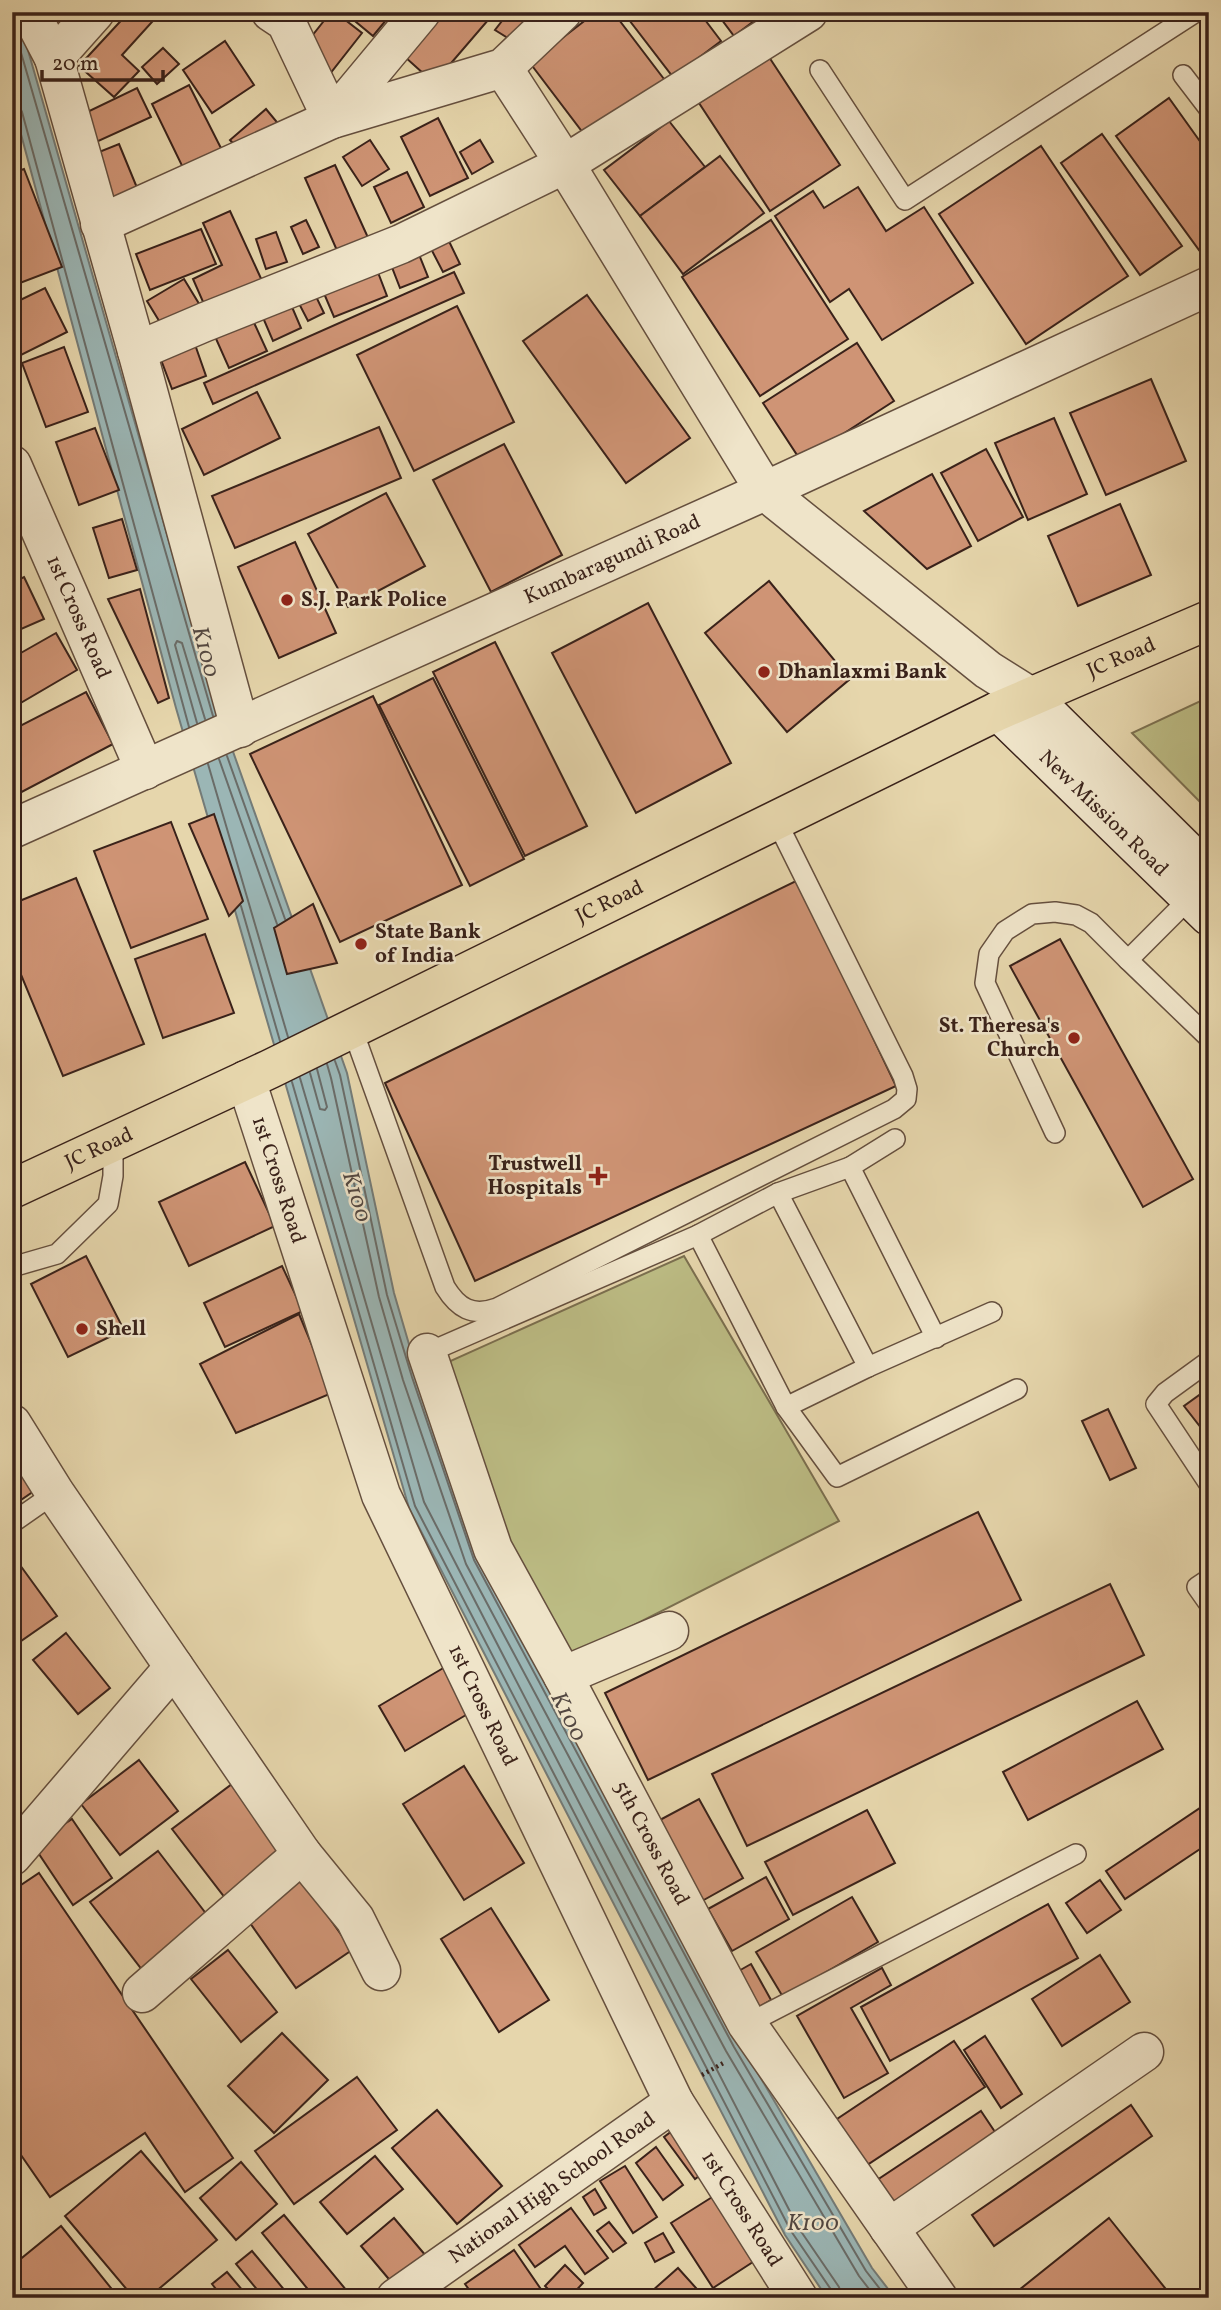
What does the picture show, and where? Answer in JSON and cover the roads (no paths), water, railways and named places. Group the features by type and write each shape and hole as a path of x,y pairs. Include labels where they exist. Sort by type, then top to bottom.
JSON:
{"main road":[{"name":"JC Road","path":"12,1189 347,1031 1014,704 1209,620"}],"street":[{"path":"30,12 54,58 137,351 234,730"},
{"path":"54,58 95,12"},
{"path":"332,120 421,12"},
{"path":"100,224 332,120 503,68 562,12"},
{"path":"137,351 401,244 565,164 808,12"},
{"path":"284,15 332,120"},
{"path":"503,68 565,164 765,491 988,670 1014,704"},
{"name":"Kumbaragundi Road","path":"12,829 765,491 1209,286"},
{"name":"1st Cross Road","path":"12,465 145,770"},
{"name":"New Mission Road","path":"1014,704 1202,896"},
{"name":"1st Cross Road","path":"258,1074 381,1495 674,2102 784,2292"},
{"name":"5th Cross Road","path":"427,1353 493,1549 747,2024 938,2298"},
{"path":"12,1424 55,1493 302,1854 355,1919 381,1970"},
{"path":"563,1676 669,1631"},
{"path":"12,1856 174,1667"},
{"path":"142,1993 302,1854"},
{"path":"889,2228 1144,2052"},
{"name":"National High School Road","path":"396,2298 674,2102"}],"lane":[{"path":"820,70 905,200 1196,12"},
{"path":"1183,75 1209,109"},
{"path":"347,1031 445,1286 455,1303 471,1310 486,1312 497,1308 894,1109 906,1099 907,1089 902,1076 776,820"},
{"path":"1128,960 1202,896"},
{"path":"1055,1133 985,983 989,954 1005,931 1032,914 1055,912 1076,915 1091,923 1209,1038"},
{"path":"427,1353 698,1235 778,1193 850,1167 895,1139"},
{"path":"12,1267 57,1254 108,1204 113,1176 113,1142"},
{"path":"850,1167 936,1338"},
{"path":"778,1193 868,1367"},
{"path":"698,1235 786,1408 836,1477 1017,1389"},
{"path":"786,1408 868,1367 992,1312"},
{"path":"1209,1361 1165,1393 1156,1404 1209,1484"},
{"path":"12,1523 55,1493"},
{"path":"1209,1579 1197,1587 1209,1604"},
{"path":"747,2024 1076,1854"}],"water":[{"name":"K100","path":"12,12 17,12 214,698 347,1073 394,1293 418,1375 745,2051 872,2268 895,2298 827,2298 785,2235 409,1508 176,708 12,101"}],"place":[{"name":"S.J. Park Police","path":"287,600"},
{"name":"Dhanlaxmi Bank","path":"764,672"},
{"name":"State Bank of India","path":"361,944"},
{"name":"St. Theresa's Church","path":"1074,1038"},
{"name":"Trustwell Hospitals","path":"598,1176"},
{"name":"Shell","path":"82,1329"}]}
